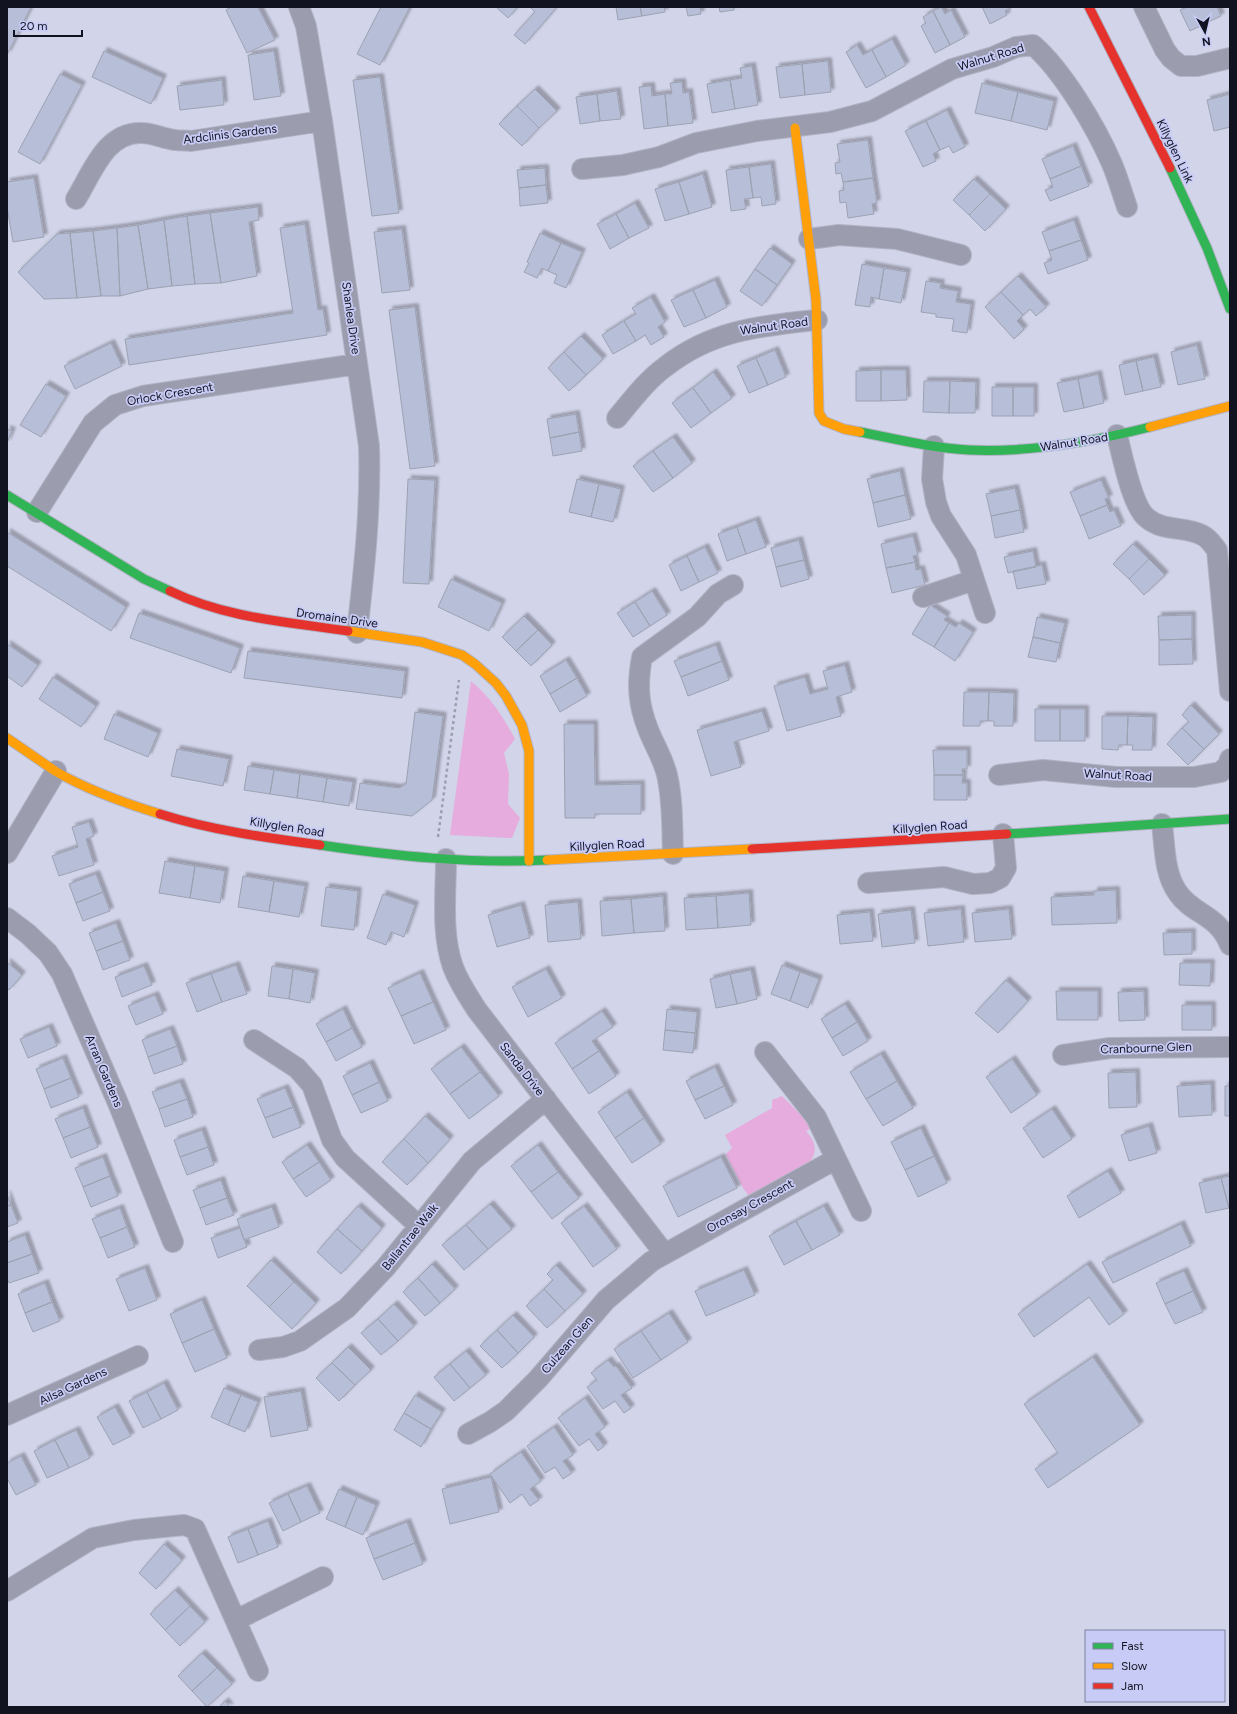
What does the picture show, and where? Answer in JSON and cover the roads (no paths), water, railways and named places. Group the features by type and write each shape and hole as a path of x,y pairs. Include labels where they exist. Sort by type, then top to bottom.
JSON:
{"street":[{"name":"Shanlea Drive","path":"299,7 306,26 322,121 369,446 370,481 358,633"},
{"name":"Killyglen Link","path":"1089,7 1224,269 1230,309"},
{"path":"1144,7 1165,50 1171,58 1181,66 1197,66 1230,58"},
{"name":"Walnut Road","path":"582,169 623,166 659,157 696,143 757,131 795,128 830,122 872,111 952,69 993,57 1016,47 1033,45 1046,56 1080,104 1113,164 1127,207"},
{"name":"Ardclinis Gardens","path":"76,199 107,148 117,139 131,133 144,133 175,140 191,140 322,121"},
{"name":"Walnut Road","path":"795,128 809,239 817,320 819,413 824,421 844,429 934,446 968,450 1025,450 1118,435 1230,406"},
{"path":"809,239 839,235 897,239 961,255"},
{"name":"Walnut Road","path":"617,418 643,386 665,367 701,344 748,328 817,320"},
{"name":"Orlock Crescent","path":"37,512 93,423 116,405 143,396 357,364"},
{"name":"Walnut Road","path":"1118,435 1137,504 1146,518 1161,526 1201,534 1209,539 1217,550 1230,691"},
{"path":"934,446 932,479 936,502 941,516 964,549 985,613"},
{"name":"Dromaine Drive","path":"7,495 144,579 184,598 240,615 422,642 462,655 475,664 496,682 522,724 529,751 529,861"},
{"path":"923,597 974,580"},
{"path":"673,854 670,793 667,774 658,749 648,730 638,689 642,657 697,617 718,594 733,585"},
{"name":"Killyglen Road","path":"7,738 56,771 91,789 130,805 177,820 274,839 375,853 441,859 529,861 673,854 1230,819"},
{"name":"Walnut Road","path":"999,775 1043,770 1116,777 1194,777 1221,772 1228,765 1230,759"},
{"path":"7,854 56,771"},
{"path":"1162,824 1167,862 1173,886 1184,900 1211,919 1222,930 1230,945"},
{"path":"868,883 944,877 973,884 990,883 1000,878 1006,868 1003,834"},
{"name":"Sanda Drive","path":"441,859 449,951 456,973 464,990 477,1010 664,1253"},
{"name":"Arran Gardens","path":"7,918 28,934 48,953 62,974 118,1103 172,1242"},
{"path":"254,1040 297,1068 312,1085 332,1140 345,1158 420,1226"},
{"name":"Cranbourne Glen","path":"1063,1055 1110,1048 1230,1047"},
{"path":"765,1052 816,1117 861,1211"},
{"name":"Ballantrae Walk","path":"259,1350 283,1347 300,1341 347,1308 386,1267 472,1161 546,1099"},
{"name":"Oronsay Crescent","path":"664,1253 836,1159"},
{"name":"Culzean Glen","path":"468,1434 506,1411 538,1379 606,1300 664,1253"},
{"name":"Ailsa Gardens","path":"7,1415 138,1356"},
{"path":"7,1591 93,1538 134,1530 184,1525 195,1528 258,1671"},
{"path":"236,1620 323,1577"}]}
